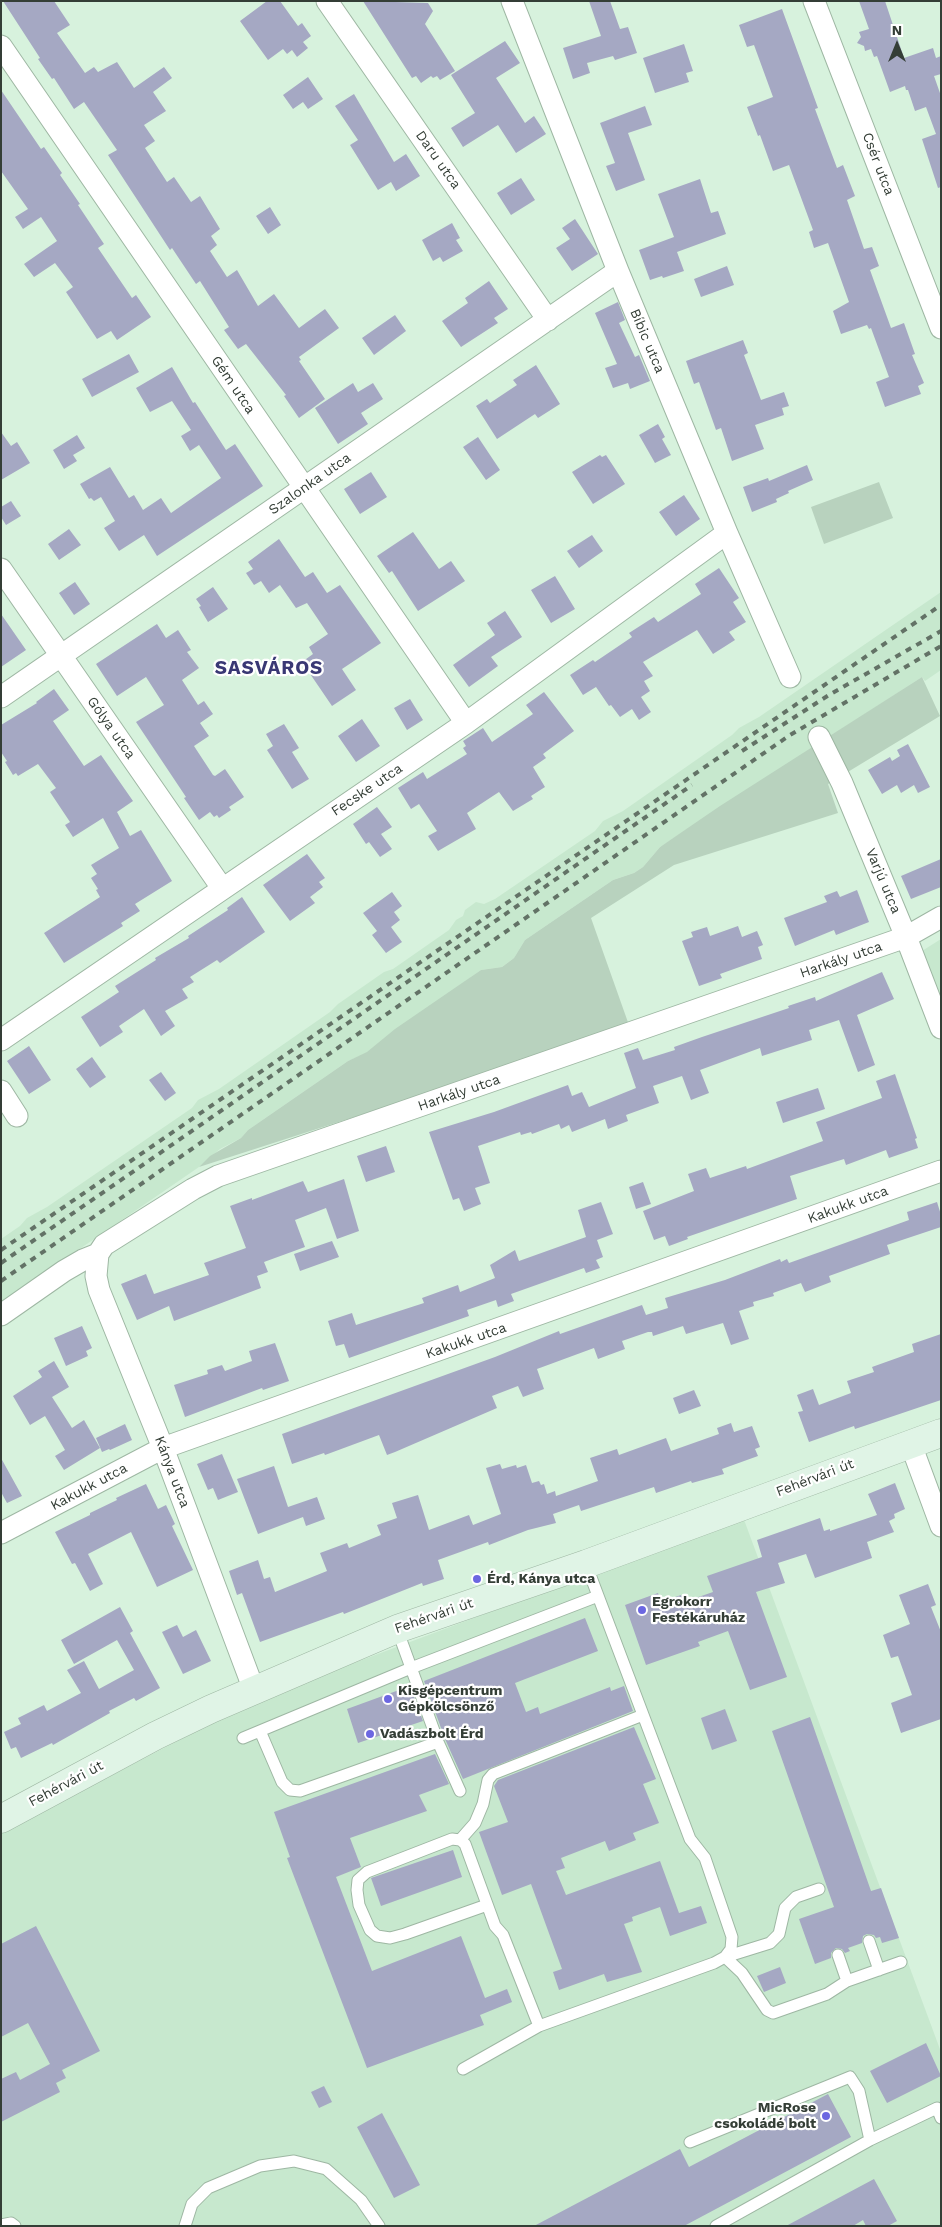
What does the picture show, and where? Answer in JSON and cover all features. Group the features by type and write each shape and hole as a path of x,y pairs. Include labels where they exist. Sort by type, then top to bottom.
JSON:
{"main road":[{"name":"Fehérvári út","path":"1,1819 155,1736 254,1690 397,1629 586,1564 910,1442 941,1433"}],"street":[{"name":"Daru utca","path":"327,1 548,320"},
{"name":"Bíbic utca","path":"512,1 618,271 727,534 790,677"},
{"name":"Csér utca","path":"814,1 941,328"},
{"name":"Gém utca","path":"1,46 466,723"},
{"name":"Szalonka utca","path":"1,697 618,271"},
{"name":"Fecske utca","path":"1,1040 466,723 727,534"},
{"name":"Gólya utca","path":"1,569 222,888"},
{"name":"Varjú utca","path":"819,737 842,783 906,937 941,1028"},
{"name":"Harkály utca","path":"1,1315 64,1271 98,1254 104,1245 193,1189 218,1176 906,937 941,917"},
{"path":"1,1091 17,1116"},
{"name":"Kakukk utca","path":"1,1533 163,1448 941,1171"},
{"name":"Kánya utca","path":"98,1254 96,1276 99,1290 163,1448 254,1690"},
{"path":"910,1442 941,1526"}],"lane":[{"path":"586,1564 690,1839 705,1858 732,1937 731,1949 725,1957"},
{"path":"242,1738 411,1668 598,1596"},
{"path":"397,1629 438,1742 460,1791"},
{"path":"460,1840 475,1823 488,1780 493,1774 643,1715"},
{"path":"260,1730 282,1782 290,1790 300,1791 438,1742"},
{"path":"487,1904 390,1938 377,1936 370,1930 360,1906 357,1890 358,1880 367,1872 452,1839 460,1840 464,1844 487,1904 495,1926 503,1935 539,2026"},
{"path":"463,2069 539,2026 714,1963 725,1957 770,1943 779,1934 785,1908 796,1897 819,1888"},
{"path":"869,1941 879,1970"},
{"path":"838,1955 847,1981"},
{"path":"725,1957 742,1973 767,2010 773,2013 827,1994 847,1981 901,1962"},
{"path":"690,2142 850,2077 859,2091 870,2140"},
{"path":"716,2226 870,2140 937,2108 941,2118"},
{"path":"185,2226 192,2204 208,2188 260,2166 294,2160 326,2170 361,2200 379,2226"},
{"path":"1,2225 11,2223 15,2226"}],"shaded area":[{"path":"879,482 893,518 824,544 811,507"},
{"path":"941,592 941,670 925,681 922,677 660,847 643,867 634,873 613,880 525,940 514,958 502,967 481,970 367,1053 348,1061 248,1130 241,1138 220,1149 199,1167 1,1303 1,1239 20,1226 27,1218 47,1207 192,1108 198,1100 219,1089 384,972 393,969 449,930 456,920 463,916 465,910 476,902 484,904 495,899 595,831 603,821 623,811 732,735 739,728 759,717"},
{"path":"922,677 940,716 828,784 838,813 674,865 591,918 630,1028 199,1167 210,1156 241,1138 248,1130 348,1061 367,1052 395,1029 481,970 502,967 514,958 525,940 613,880 634,873 643,867 660,847 720,806"},
{"path":"941,939 941,1003 922,951"},
{"path":"743,1517 941,2052 941,2226 1,2226 1,1833 258,1699"}],"building":[{"path":"3,1 54,1 70,25 57,33 85,73 94,67 98,72 117,62 134,88 164,67 172,78 153,92 166,111 144,125 155,141 145,148 167,182 174,177 191,202 200,196 220,229 211,236 217,245 210,251 227,277 237,270 258,306 274,294 299,328 325,309 339,328 299,357 301,360 299,361 325,399 299,418 284,396 286,395 246,344 238,349 224,330 229,327 200,281 196,284 172,248 170,250 108,155 117,150 84,102 74,109 54,78 52,79 38,59 40,58"},
{"path":"267,1 280,1 298,26 302,23 311,36 303,42 308,48 297,57 292,50 287,54 283,49 268,60 240,21"},
{"path":"363,1 428,3 433,11 425,24 455,71 440,80 437,76 433,78 431,76 421,83 416,76 412,78"},
{"path":"589,1 610,1 620,29 628,27 637,53 615,60 613,56 587,63 590,73 573,79 563,48 601,36"},
{"path":"859,1 885,1 904,58 933,48 936,58 941,56 941,74 934,76 941,96 941,187 938,188 922,139 936,134 926,107 915,111 905,86 890,92 877,56 874,57 871,49 865,51 864,46 857,43 861,37 859,32 869,29"},
{"path":"782,9 818,108 815,109 837,168 843,165 855,196 847,200 864,249 872,247 879,266 870,270 891,328 904,323 915,354 912,355 924,383 918,386 921,394 885,407 876,382 889,377 871,328 869,329 867,325 841,334 833,311 849,302 828,243 814,248 809,232 813,230 789,165 773,171 760,135 758,136 747,107 773,97 754,45 747,47 739,25"},
{"path":"505,41 520,63 496,78 525,123 534,116 546,134 516,153 498,125 463,147 451,128 475,113 451,75"},
{"path":"684,44 693,71 686,73 689,82 655,93 643,58"},
{"path":"308,77 323,99 308,109 303,102 293,109 283,95"},
{"path":"1,90 41,149 44,147 62,173 60,175 104,244 98,248 132,298 136,295 151,317 117,340 111,331 97,339 66,292 73,287 55,263 34,277 24,264 57,241 41,217 23,229 15,217 28,209 1,171"},
{"path":"354,94 394,162 406,154 420,176 396,191 391,182 378,190 350,145 358,140 335,106"},
{"path":"645,106 652,125 628,133 645,180 616,191 606,166 615,163 600,123"},
{"path":"521,178 535,200 511,215 497,193"},
{"path":"700,179 711,213 718,211 726,234 677,252 684,271 650,280 639,250 674,237 658,194"},
{"path":"270,207 281,225 268,234 256,216"},
{"path":"575,219 598,254 572,271 556,248 570,239 562,228"},
{"path":"452,223 460,238 456,240 463,251 443,262 440,257 433,261 422,240"},
{"path":"727,266 734,285 701,297 694,279"},
{"path":"489,281 508,309 494,318 498,323 461,347 442,321 468,303 465,298"},
{"path":"618,302 625,320 619,323 635,357 639,355 650,381 630,389 628,383 613,388 605,368 617,364 595,313"},
{"path":"395,315 406,331 374,355 362,338"},
{"path":"743,340 748,353 744,355 761,400 784,392 789,406 782,408 784,415 755,425 764,449 732,461 721,428 716,430 699,382 694,384 686,361"},
{"path":"129,354 139,372 92,397 82,379"},
{"path":"536,365 560,404 538,418 535,414 497,439 476,406 487,399 490,403 517,385 513,380"},
{"path":"172,367 193,403 195,402 226,450 235,444 263,486 157,556 144,535 119,551 104,528 115,521 101,497 94,501 91,498 89,499 80,484 110,467 129,498 134,495 143,510 161,498 171,513 221,478 199,445 190,451 181,436 191,430 172,401 150,412 136,388"},
{"path":"353,383 358,392 373,383 383,399 361,413 368,424 338,444 315,408"},
{"path":"658,424 665,437 662,439 671,455 655,463 639,435"},
{"path":"1,432 11,446 17,442 30,463 1,480"},
{"path":"77,435 85,448 73,455 77,461 64,469 53,450"},
{"path":"478,437 500,470 486,480 463,447"},
{"path":"600,455 602,457 606,455 625,484 593,504 572,472"},
{"path":"807,465 813,480 788,491 789,493 776,499 777,502 752,512 743,487 768,478 769,481"},
{"path":"371,472 387,497 360,514 344,489"},
{"path":"684,495 700,519 676,536 659,512"},
{"path":"11,501 21,516 6,525 1,517 1,507"},
{"path":"69,529 81,545 59,560 48,544"},
{"path":"413,532 439,569 451,561 465,581 418,611 392,571 389,573 377,556"},
{"path":"592,535 603,551 579,568 567,551"},
{"path":"279,539 305,577 313,572 327,593 340,585 381,643 342,669 356,690 332,706 302,662 313,654 309,647 328,634 307,603 296,608 280,585 269,593 261,581 254,585 246,573 253,569 248,562"},
{"path":"719,568 739,598 733,602 746,622 729,632 735,640 713,654 697,630 643,662 653,676 644,681 650,691 641,697 651,712 639,720 632,709 620,717 611,705 609,706 596,687 583,695 570,675 593,660 595,662 632,637 629,633 654,617 658,622 701,594 695,584"},
{"path":"555,576 575,609 551,623 531,590"},
{"path":"75,582 90,604 74,615 59,593"},
{"path":"213,587 228,609 208,622 196,599"},
{"path":"505,611 522,637 491,657 498,666 469,687 453,665 495,635 487,623"},
{"path":"1,614 26,650 1,667"},
{"path":"157,624 166,638 178,630 191,650 187,652 199,668 182,680 198,705 204,701 213,714 200,723 209,736 194,746 213,775 215,776 225,769 244,797 229,807 231,810 219,818 217,815 214,817 210,812 199,820 184,798 186,797 136,722 164,705 146,677 117,696 96,664"},
{"path":"54,689 69,710 53,721 84,766 101,755 133,801 117,812 130,836 141,830 172,881 135,904 140,911 121,923 123,926 64,963 44,933 100,897 96,890 98,889 91,878 97,874 91,865 119,848 103,818 73,837 65,825 70,822 50,792 56,788 38,764 18,776 16,773 13,775 5,762 7,761 1,752 1,725 37,703"},
{"path":"544,692 574,731 543,754 546,758 533,767 545,787 531,796 533,799 513,811 499,792 467,813 476,829 438,851 428,836 437,831 419,804 411,809 398,788 423,772 427,779 467,754 463,748 466,746 463,741 483,728 492,742 533,714 526,705"},
{"path":"410,699 423,720 407,730 394,708"},
{"path":"362,719 380,746 356,762 338,736"},
{"path":"284,724 299,748 292,752 309,779 292,789 267,750 273,746 266,734"},
{"path":"908,744 930,787 918,793 914,785 901,793 897,785 882,794 868,770 890,757 892,761 900,756 897,750"},
{"path":"377,807 392,827 381,834 392,849 380,857 369,842 366,844 353,824"},
{"path":"307,854 325,878 319,882 323,887 310,897 315,903 290,921 263,885"},
{"path":"941,859 941,887 911,899 901,876"},
{"path":"857,890 869,922 836,935 834,930 795,946 784,918 827,902 824,896 837,891 840,897"},
{"path":"392,892 402,906 394,912 400,920 391,927 402,942 386,953 372,935 377,931 363,913"},
{"path":"242,897 265,932 220,963 217,960 190,977 194,982 182,989 188,998 165,1011 175,1026 161,1036 144,1009 119,1026 123,1032 100,1047 81,1017 119,992 115,986 156,960 155,958 189,938 188,936 228,910 227,908"},
{"path":"738,926 742,937 757,931 763,945 758,947 762,959 720,974 722,978 699,986 682,941 693,937 691,932 707,927 710,936"},
{"path":"882,972 894,999 857,1015 875,1065 858,1072 839,1020 809,1030 812,1040 762,1056 760,1048 700,1070 709,1093 691,1100 682,1076 653,1086 659,1103 626,1115 628,1121 608,1129 605,1119 572,1132 569,1125 561,1129 559,1124 532,1134 531,1132 521,1135 520,1132 478,1146 490,1183 475,1188 481,1204 464,1211 459,1198 453,1200 429,1132 494,1112 568,1085 572,1096 582,1092 589,1107 636,1088 624,1053 638,1048 643,1060 675,1050 674,1047 789,1008 788,1006 815,997 816,1001"},
{"path":"29,1046 51,1080 29,1094 7,1061"},
{"path":"92,1057 106,1077 90,1088 76,1069"},
{"path":"161,1072 176,1093 165,1101 149,1080"},
{"path":"895,1074 917,1138 915,1139 918,1148 889,1158 886,1150 846,1165 844,1159 790,1176 797,1199 687,1237 688,1239 669,1246 665,1236 654,1240 643,1211 694,1191 688,1174 706,1168 710,1178 746,1166 747,1169 823,1141 816,1122 882,1098 876,1081"},
{"path":"818,1088 825,1109 783,1123 776,1102"},
{"path":"386,1146 395,1172 366,1182 357,1156"},
{"path":"344,1179 359,1231 337,1239 326,1208 295,1220 305,1247 264,1262 268,1272 257,1276 261,1288 174,1321 169,1306 137,1320 121,1284 146,1274 154,1294 209,1275 204,1263 246,1248 230,1206 303,1181 308,1192"},
{"path":"643,1182 651,1204 636,1209 629,1187"},
{"path":"601,1202 613,1234 597,1240 603,1257 596,1260 600,1268 586,1273 584,1268 511,1294 514,1301 498,1307 496,1300 467,1310 469,1316 349,1358 344,1344 336,1346 328,1321 352,1313 356,1325 424,1303 422,1298 458,1285 460,1292 495,1278 490,1265 515,1250 519,1261 586,1237 578,1210"},
{"path":"937,1202 941,1215 941,1227 887,1245 890,1254 829,1276 831,1282 805,1292 801,1283 773,1293 774,1296 753,1302 754,1306 739,1311 749,1339 731,1345 723,1323 686,1334 683,1326 653,1336 652,1332 648,1332 622,1341 625,1349 598,1359 594,1348 537,1369 544,1389 523,1397 518,1386 492,1396 497,1408 387,1455 379,1435 325,1455 324,1453 292,1464 282,1434 495,1357 559,1331 560,1334 642,1305 646,1315 668,1308 665,1298 725,1280 780,1259 781,1262 787,1259 789,1263 909,1220 907,1212"},
{"path":"332,1241 339,1257 300,1271 294,1254"},
{"path":"82,1326 92,1348 86,1351 88,1356 66,1366 54,1338"},
{"path":"941,1334 941,1400 855,1429 854,1426 809,1442 798,1412 803,1411 797,1395 813,1389 819,1405 851,1393 847,1381 874,1372 872,1367 914,1352 912,1344"},
{"path":"275,1343 289,1381 263,1390 262,1388 185,1417 174,1385 208,1374 207,1370 222,1365 225,1371 252,1361 249,1351"},
{"path":"54,1361 69,1387 52,1397 72,1428 84,1420 100,1448 64,1470 55,1456 65,1450 45,1416 30,1425 13,1396 42,1377 38,1371"},
{"path":"694,1390 701,1406 679,1414 673,1398"},
{"path":"731,1423 734,1432 752,1426 760,1447 755,1449 758,1456 722,1469 724,1474 692,1483 691,1481 656,1493 654,1487 581,1511 579,1505 553,1514 556,1523 528,1530 489,1545 488,1542 438,1560 444,1579 423,1586 422,1583 344,1614 343,1612 260,1642 242,1593 237,1595 229,1571 258,1560 264,1579 270,1577 275,1592 327,1571 320,1553 347,1543 349,1548 381,1535 377,1525 397,1518 392,1503 418,1495 429,1530 469,1515 473,1525 501,1514 486,1468 500,1464 502,1469 516,1465 517,1468 526,1465 532,1483 539,1481 541,1485 544,1484 547,1494 555,1491 556,1496 598,1481 590,1458 617,1449 619,1455 666,1438 671,1451 719,1434 717,1428"},
{"path":"125,1424 132,1440 102,1452 96,1438"},
{"path":"222,1454 238,1492 218,1500 213,1488 208,1490 197,1464"},
{"path":"1,1458 22,1496 7,1503 1,1492"},
{"path":"274,1466 288,1507 317,1497 325,1519 306,1526 303,1517 258,1534 237,1479"},
{"path":"895,1483 905,1509 894,1514 895,1518 889,1521 894,1532 867,1542 872,1558 815,1578 806,1554 778,1563 785,1583 756,1592 787,1677 750,1690 728,1631 698,1642 700,1646 646,1665 625,1605 658,1593 661,1602 681,1595 684,1602 713,1592 707,1576 762,1557 757,1540 820,1518 824,1531 830,1529 830,1531 877,1515 868,1494"},
{"path":"146,1484 158,1509 166,1505 175,1524 172,1526 193,1570 157,1587 131,1532 88,1554 103,1584 90,1591 75,1563 72,1564 55,1532 117,1500 116,1498"},
{"path":"928,1584 936,1605 931,1607 941,1632 941,1719 901,1733 891,1703 912,1695 898,1656 891,1658 883,1635 910,1624 899,1595"},
{"path":"120,1607 133,1631 130,1633 160,1688 136,1701 134,1698 109,1711 110,1713 53,1745 52,1743 21,1758 16,1747 11,1749 4,1732 21,1724 18,1718 44,1705 47,1711 81,1693 67,1670 84,1661 99,1689 134,1670 117,1640 74,1664 61,1640"},
{"path":"585,1618 598,1651 515,1683 526,1712 538,1707 540,1714 610,1687 611,1691 624,1686 633,1711 463,1779 445,1739 424,1681"},
{"path":"177,1625 183,1637 196,1630 211,1661 183,1674 162,1632"},
{"path":"410,1686 423,1721 358,1743 347,1709"},
{"path":"725,1709 737,1741 712,1750 701,1718"},
{"path":"810,1717 871,1891 881,1888 899,1938 882,1943 880,1937 876,1938 874,1935 867,1934 863,1936 862,1943 848,1948 850,1951 845,1953 842,1949 836,1948 831,1953 831,1958 815,1964 799,1919 834,1907 772,1731"},
{"path":"634,1727 656,1779 643,1784 659,1823 633,1833 636,1840 609,1851 605,1841 561,1858 565,1868 556,1871 566,1895 660,1861 679,1913 701,1906 707,1923 670,1936 660,1907 632,1917 633,1921 624,1924 642,1972 607,1982 604,1974 559,1990 553,1972 562,1969 531,1884 502,1895 479,1832 508,1822 494,1786 498,1780"},
{"path":"435,1754 449,1784 419,1795 427,1811 350,1838 361,1867 336,1877 372,1971 461,1936 485,1998 507,1989 512,2002 480,2015 484,2025 367,2068 287,1858 290,1857 274,1812"},
{"path":"453,1850 462,1877 381,1906 371,1878"},
{"path":"36,1926 100,2051 62,2070 66,2078 56,2083 60,2092 1,2122 1,2079 16,2072 20,2080 50,2064 28,2023 1,2037 1,1944"},
{"path":"780,1967 786,1983 764,1992 757,1976"},
{"path":"926,2043 941,2076 887,2103 870,2071"},
{"path":"324,2086 332,2102 319,2108 311,2092"},
{"path":"828,2094 851,2137 684,2226 534,2226 680,2149 689,2167"},
{"path":"382,2113 420,2185 394,2198 357,2127"},
{"path":"874,2179 897,2221 888,2226 866,2226 863,2220 853,2226 786,2226"}],"railway":[{"path":"1,1250 941,605"},
{"path":"742,751 829,695 941,631"},
{"path":"1,1281 790,735 941,646"},
{"path":"1,1263 692,785"}],"place":[{"name":"Érd, Kánya utca","path":"477,1579"},
{"name":"Egrokorr Festékáruház","path":"642,1610"},
{"name":"Kisgépcentrum Gépkölcsönző","path":"388,1699"},
{"name":"Vadászbolt Érd","path":"370,1734"},
{"name":"MicRose csokoládé bolt","path":"826,2116"}],"district":[{"name":"SASVÁROS","path":"269,668"}]}
